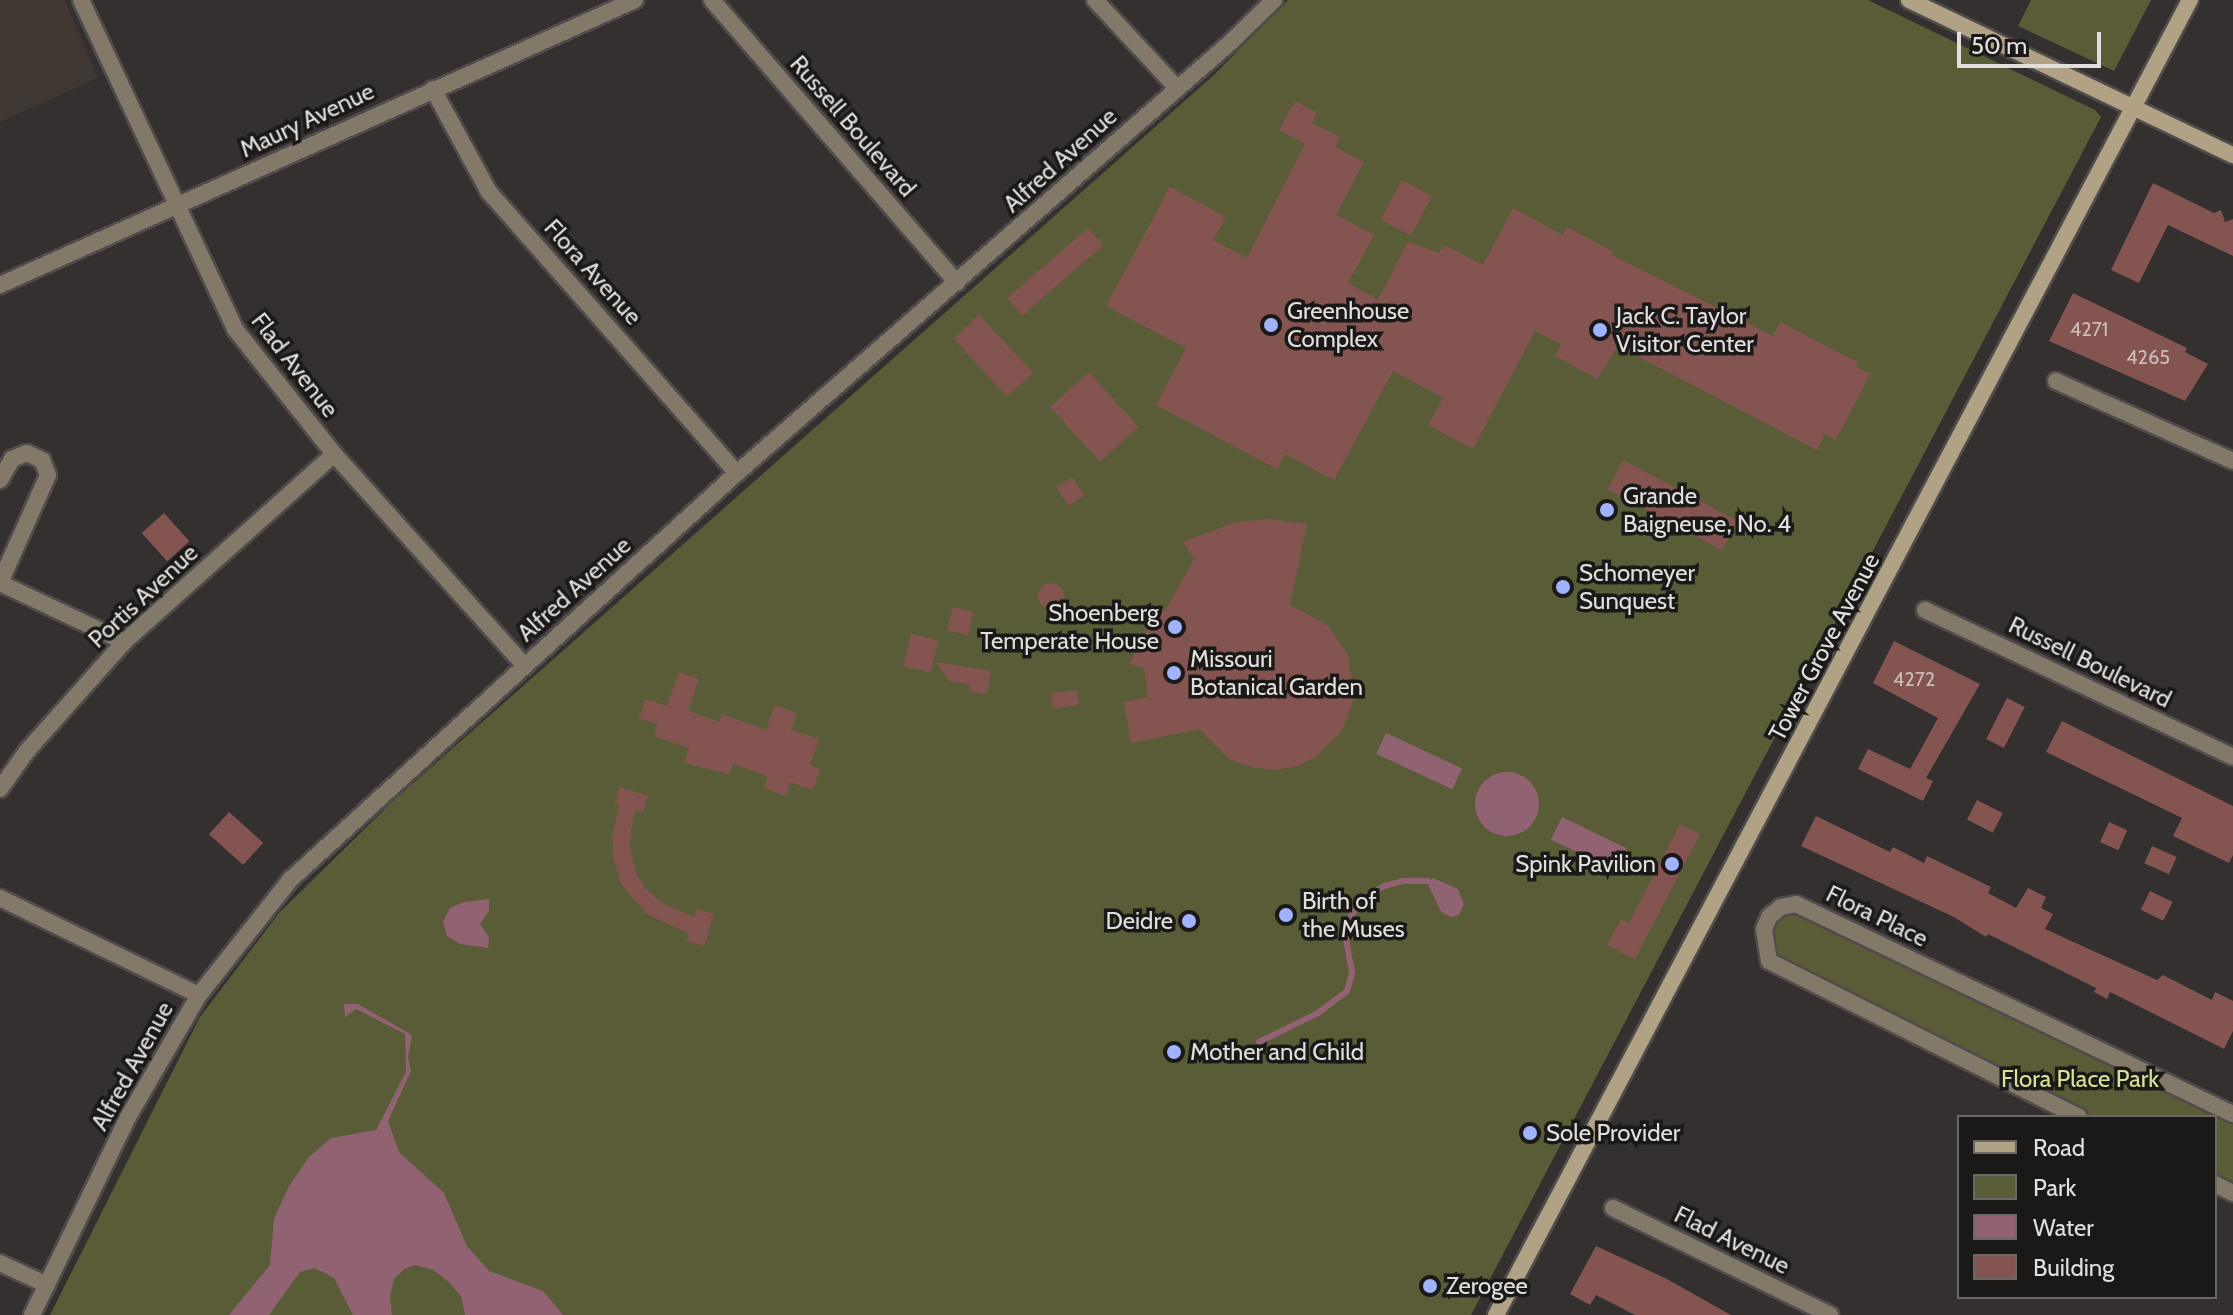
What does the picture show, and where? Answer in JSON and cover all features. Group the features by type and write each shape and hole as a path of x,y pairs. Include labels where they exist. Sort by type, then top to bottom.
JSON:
{"street":[{"name":"Flad Avenue","path":"81,0 235,329 334,454 525,666"},
{"name":"Maury Avenue","path":"0,285 635,0"},
{"name":"Russell Boulevard","path":"712,0 957,283"},
{"path":"1095,0 1177,88"},
{"name":"Alfred Avenue","path":"32,1315 128,1117 199,995 300,870 737,473 957,283 1274,0"},
{"path":"1909,0 2233,155"},
{"name":"Tower Grove Avenue","path":"1496,1315 2190,0"},
{"name":"Flora Avenue","path":"433,89 489,192 737,473"},
{"path":"2056,381 2233,461"},
{"path":"0,480 12,459 27,453 42,460 48,475 0,583 124,642"},
{"name":"Portis Avenue","path":"0,789 27,751 124,642 334,454"},
{"name":"Russell Boulevard","path":"1925,610 2233,757"},
{"path":"0,898 199,995"},
{"name":"Flora Place","path":"2075,1115 1769,961 1764,929 1769,917 1781,907 1796,904 2233,1114"},
{"name":"Flad Avenue","path":"1613,1208 1830,1315"},
{"path":"0,1263 47,1285"}],"shaded area":[{"path":"0,0 65,0 98,78 0,122"}],"green space":[{"name":"Missouri Botanical Garden","path":"1288,0 1868,0 2095,110 2101,117 1471,1315 50,1315 200,1017 279,913 394,800 1215,74"},
{"path":"2031,0 2151,0 2114,71 2018,26"},
{"name":"Flora Place Park","path":"1796,904 2233,1114 2233,1193 2217,1185 2217,1115 2075,1115 1769,961 1769,917"}],"water":[{"path":"1386,733 1462,768 1452,789 1376,754"},
{"path":"1507,772 1525,778 1533,786 1539,804 1533,822 1525,830 1507,836 1489,830 1481,822 1475,804 1481,786 1489,778"},
{"path":"1562,817 1627,849 1616,871 1551,839"},
{"path":"1433,878 1458,889 1464,904 1459,915 1451,917 1441,912 1428,884"},
{"path":"489,899 489,911 480,924 489,937 488,948 460,944 447,936 443,922 450,908 464,902"},
{"path":"344,1004 358,1004 412,1035 408,1057 411,1071 388,1121 399,1152 444,1193 467,1246 489,1271 543,1291 563,1315 465,1315 461,1296 448,1281 433,1270 415,1265 404,1269 394,1279 390,1295 392,1315 353,1315 334,1278 315,1268 300,1272 269,1315 229,1315 270,1265 274,1219 289,1186 309,1157 331,1138 376,1130 406,1072 405,1034 356,1009 345,1017"}],"building":[{"path":"1295,101 1317,113 1312,123 1340,137 1335,147 1364,162 1336,215 1374,235 1348,283 1378,300 1408,242 1439,253 1444,245 1483,265 1513,208 1563,235 1567,227 1614,252 1612,255 1773,336 1780,322 1859,363 1857,367 1870,374 1836,440 1825,434 1817,450 1618,346 1597,379 1555,356 1561,344 1535,331 1473,449 1428,425 1443,398 1393,371 1334,480 1285,454 1277,469 1156,405 1186,348 1106,306 1170,187 1226,217 1213,240 1247,258 1305,144 1279,130"},
{"path":"1402,180 1432,196 1411,236 1381,220"},
{"path":"2153,183 2214,213 2221,210 2225,222 2233,219 2233,256 2168,225 2139,283 2111,270"},
{"path":"1088,228 1103,245 1022,316 1007,298"},
{"path":"2073,293 2187,348 2185,352 2208,364 2185,401 2049,341"},
{"path":"979,315 1033,373 1007,397 953,339"},
{"path":"1089,372 1139,427 1100,462 1050,407"},
{"path":"1623,460 1738,521 1722,550 1608,489"},
{"path":"1072,477 1084,495 1069,506 1056,488"},
{"path":"164,513 189,541 167,561 142,533"},
{"path":"1270,519 1307,524 1290,605 1326,624 1348,655 1354,698 1342,731 1317,756 1298,766 1275,770 1251,767 1229,759 1199,729 1131,743 1124,702 1148,697 1144,668 1129,664 1159,608 1165,611 1194,559 1183,542 1236,522"},
{"path":"1051,583 1060,587 1064,596 1060,605 1051,609 1042,605 1038,596 1042,587"},
{"path":"953,607 973,612 968,635 947,630"},
{"path":"911,634 938,640 931,672 904,666"},
{"path":"1894,641 1980,684 1926,778 1933,781 1923,801 1858,769 1868,749 1910,769 1938,718 1873,683"},
{"path":"936,662 991,671 987,694 969,691 970,685 948,680"},
{"path":"679,672 699,679 688,711 720,722 722,714 766,730 775,705 797,713 791,730 819,739 810,765 820,769 813,790 790,782 786,796 764,788 768,776 733,764 729,774 684,763 689,748 654,736 657,724 639,718 645,699 667,706"},
{"path":"1077,690 1079,705 1053,708 1051,694"},
{"path":"2007,698 2025,707 2004,748 1986,739"},
{"path":"2062,721 2233,806 2233,855 2229,863 2173,836 2182,818 2046,752"},
{"path":"620,787 648,796 643,813 636,810 631,830 630,847 636,873 645,888 662,903 694,917 697,909 714,914 704,946 687,941 689,933 648,915 621,884 612,838"},
{"path":"1977,800 2003,813 1993,833 1967,820"},
{"path":"229,812 263,843 243,865 209,834"},
{"path":"1816,816 1890,852 1893,847 1924,863 1927,856 1991,887 1988,893 2016,908 2028,888 2046,897 2041,908 2053,914 2045,929 2157,980 2163,975 2212,1000 2215,992 2233,1001 2233,1031 2224,1049 2110,992 2107,999 2094,992 2096,988 1988,934 1986,937 1954,917 1801,846"},
{"path":"2109,822 2127,830 2118,850 2100,842"},
{"name":"Spink Pavilion","path":"1680,824 1700,834 1635,959 1607,945 1621,919 1629,923"},
{"path":"2152,846 2177,857 2169,874 2144,863"},
{"path":"2150,891 2172,902 2163,921 2141,910"},
{"path":"1596,1246 1665,1278 1731,1315 1635,1315 1596,1295 1590,1305 1570,1294"}],"waterway":[{"path":"1259,1042 1318,1013 1347,991 1352,973 1346,938 1348,920 1365,897 1384,886 1404,881 1428,881"}],"place":[{"name":"Greenhouse Complex","path":"1271,325"},
{"name":"Jack C. Taylor Visitor Center","path":"1600,330"},
{"name":"Grande Baigneuse, No. 4","path":"1607,510"},
{"name":"Schomeyer Sunquest","path":"1563,587"},
{"name":"Shoenberg Temperate House","path":"1175,627"},
{"name":"Missouri Botanical Garden","path":"1174,673"},
{"name":"Spink Pavilion","path":"1672,864"},
{"name":"Birth of the Muses","path":"1286,915"},
{"name":"Deidre","path":"1189,921"},
{"name":"Mother and Child","path":"1174,1052"},
{"name":"Sole Provider","path":"1530,1133"},
{"name":"Zerogee","path":"1430,1286"}]}
